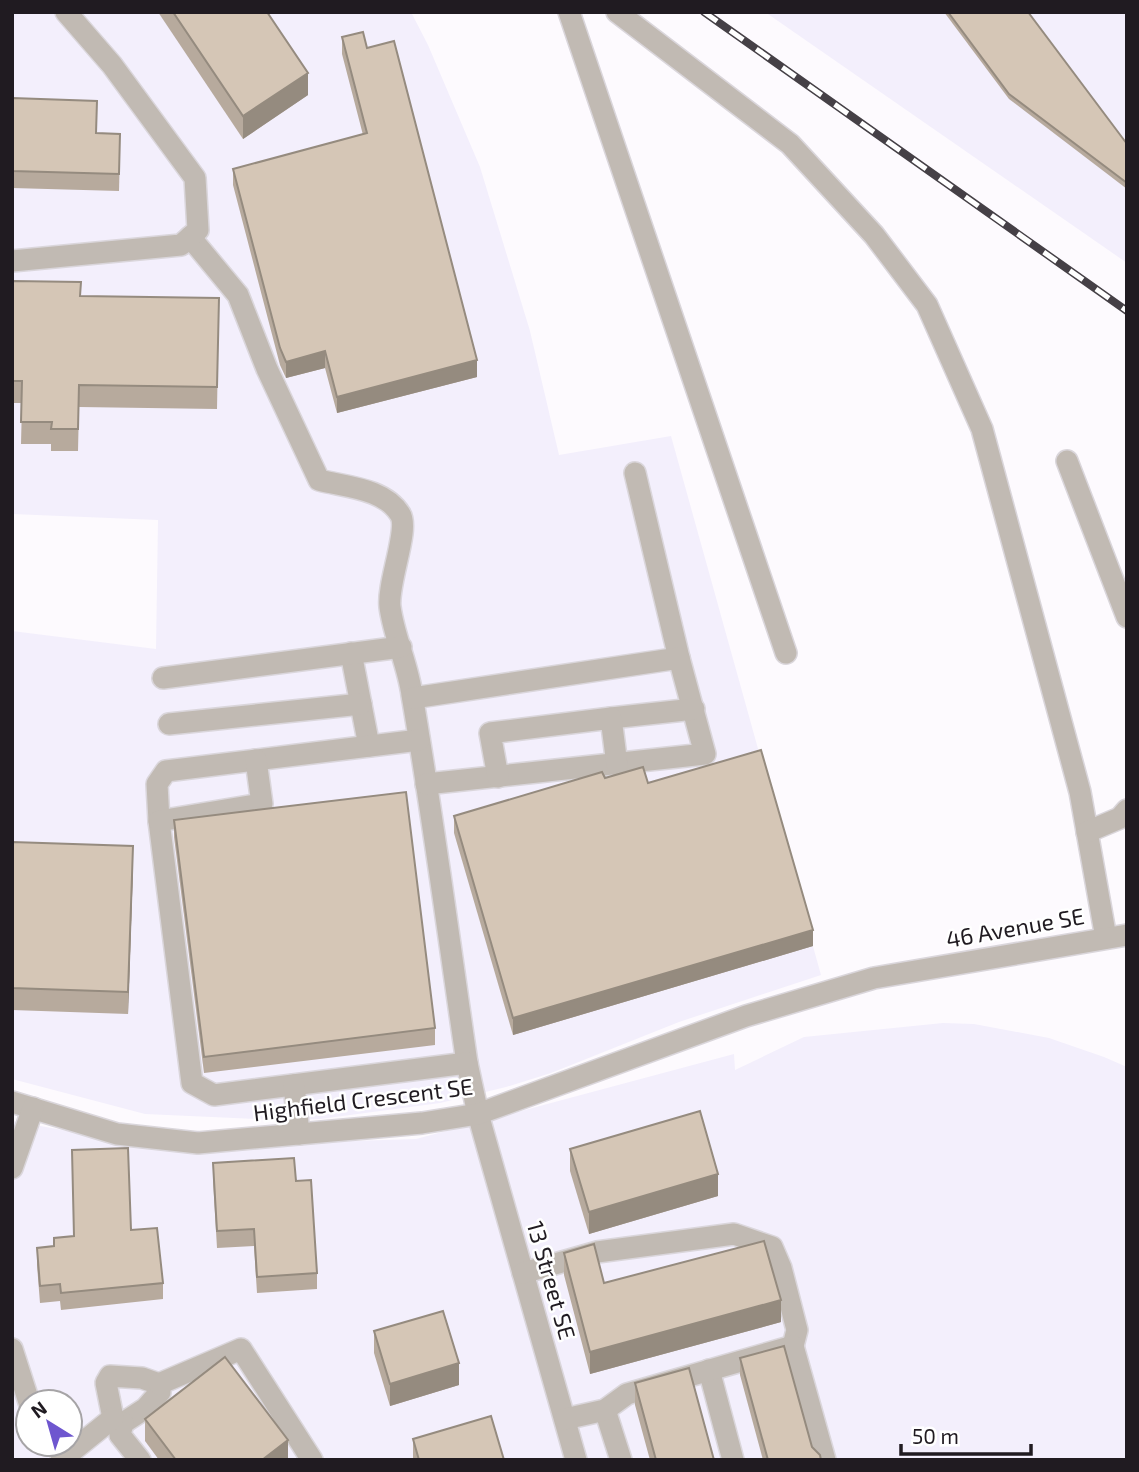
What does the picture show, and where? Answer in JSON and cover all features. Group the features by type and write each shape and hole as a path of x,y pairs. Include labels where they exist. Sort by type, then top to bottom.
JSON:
{"street":[{"path":"12,261 181,245 198,230 195,178 112,65 66,12"},
{"path":"569,12 786,653"},
{"path":"617,12 790,144 874,235 927,305 982,429 1077,779 1087,832 1116,937"},
{"name":"13 Street SE","path":"190,237 238,295 267,369 319,480 379,494 401,514 402,541 392,575 390,606 413,698 467,1063 478,1114 576,1460"},
{"path":"1067,461 1127,617"},
{"path":"426,784 705,754 679,658 635,472"},
{"path":"163,678 401,647"},
{"path":"351,653 369,746"},
{"path":"413,698 679,658"},
{"path":"169,724 361,704"},
{"path":"498,777 490,733 694,709"},
{"path":"611,718 617,765"},
{"path":"419,740 166,771 157,784 159,821 192,1083 214,1095 467,1063"},
{"path":"159,821 262,804 256,760"},
{"path":"1087,832 1120,818 1127,810"},
{"name":"46 Avenue SE","path":"912,971 1116,937"},
{"name":"Highfield Crescent SE","path":"22,1105 117,1134 198,1143 422,1123 478,1114 746,1016 874,978 912,971"},
{"path":"294,1085 299,1134"},
{"path":"12,1168 22,1105"},
{"path":"523,1273 597,1252 734,1234 772,1247 781,1268 797,1330 793,1346 825,1460"},
{"path":"565,1419 606,1410 627,1394 793,1346"},
{"path":"12,1349 20,1388"},
{"path":"140,1460 120,1434 106,1383 110,1377 142,1378 159,1384 240,1349 312,1460"},
{"path":"709,1370 733,1460"},
{"path":"61,1460 118,1421 146,1408 160,1391 159,1384"},
{"path":"606,1410 621,1460"}],"shaded area":[{"path":"12,12 411,12 428,45 480,167 530,331 559,455 671,436 821,975 679,1022 551,1073 506,1087 440,1103 320,1119 277,1120 145,1114 12,1079 12,631 156,649 158,520 12,514"},
{"path":"765,12 1127,12 1127,263"},
{"path":"943,1023 974,1024 1049,1038 1127,1067 1127,1460 12,1460 12,1121 159,1147 416,1139 734,1054 735,1070 804,1037"}],"building":[{"path":"173,12 267,12 308,73 243,116"},
{"path":"948,12 1028,12 1127,144 1127,183 1009,94"},
{"path":"363,32 367,48 394,41 477,360 337,397 325,351 286,362 233,169 367,133 342,37"},
{"path":"12,98 97,101 96,133 120,134 119,174 12,171"},
{"path":"12,281 81,282 80,296 219,298 217,387 79,385 78,429 51,429 52,422 21,422 22,381 12,381"},
{"path":"761,750 813,930 513,1018 454,816 602,772 605,778 643,767 648,783"},
{"path":"406,792 435,1028 204,1057 174,820"},
{"path":"12,842 133,846 128,992 12,988"},
{"path":"700,1111 718,1174 589,1212 570,1149"},
{"path":"128,1148 131,1230 157,1228 163,1283 61,1293 60,1284 40,1286 37,1248 54,1246 54,1238 74,1236 72,1150"},
{"path":"294,1158 296,1181 311,1180 317,1273 257,1277 254,1229 217,1231 213,1163"},
{"path":"764,1241 781,1300 590,1352 564,1253 594,1244 604,1283"},
{"path":"443,1311 459,1363 390,1384 374,1331"},
{"path":"784,1346 812,1447 821,1460 768,1460 740,1358"},
{"path":"225,1357 288,1440 262,1460 176,1460 145,1419"},
{"path":"689,1368 714,1460 656,1460 635,1383"},
{"path":"491,1416 504,1460 419,1460 413,1439"}],"railway":[{"path":"704,12 1127,311"}]}
